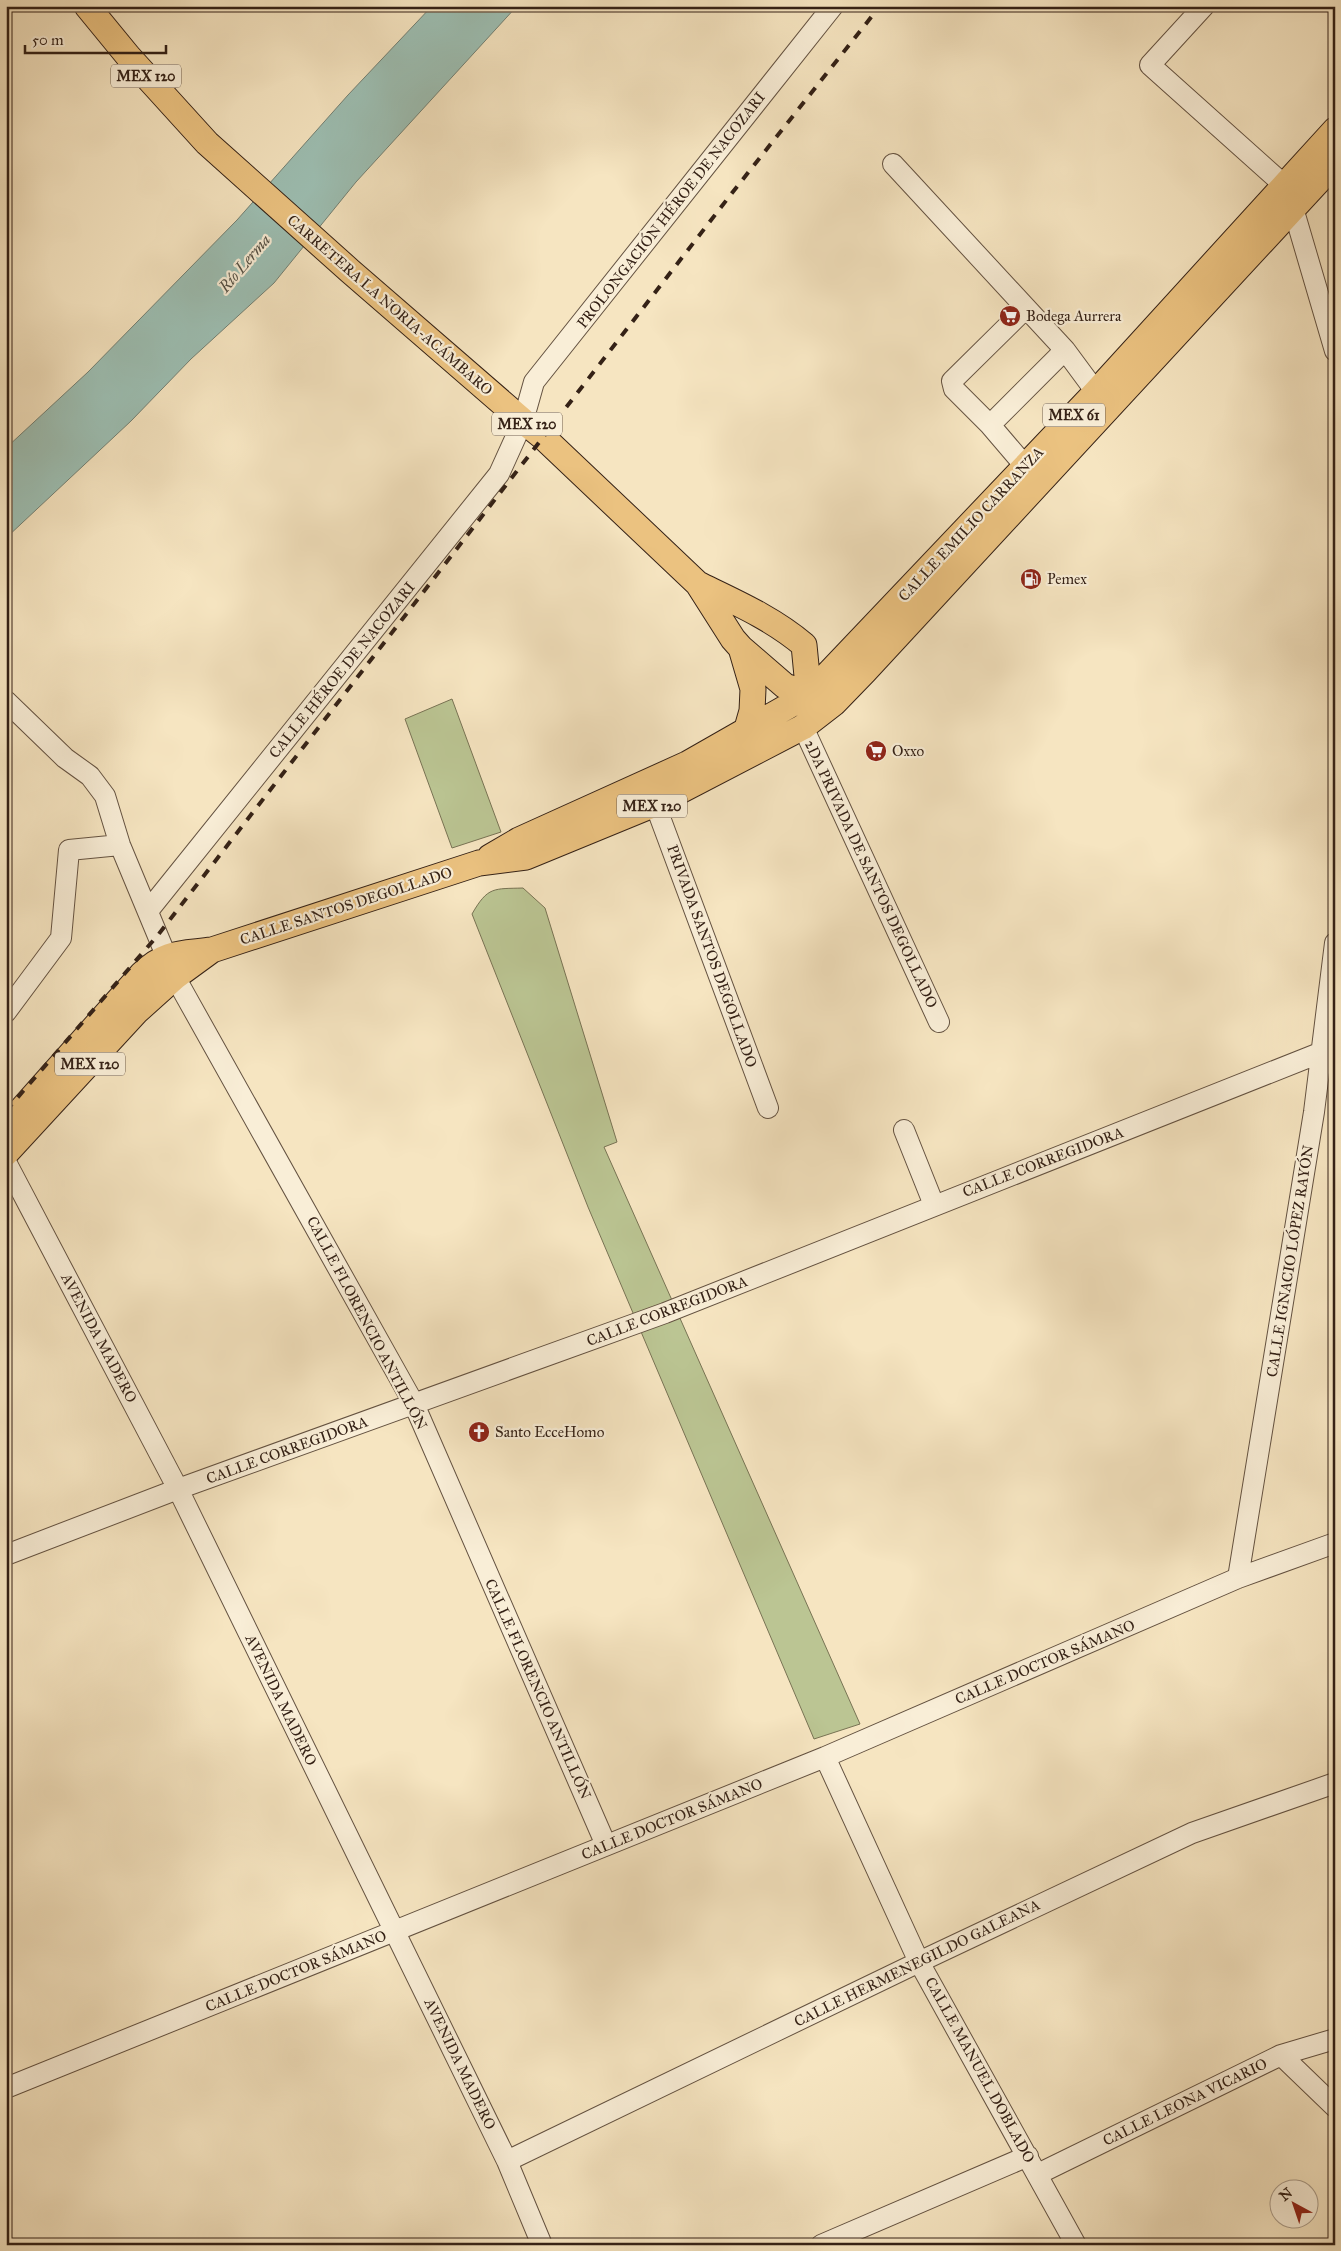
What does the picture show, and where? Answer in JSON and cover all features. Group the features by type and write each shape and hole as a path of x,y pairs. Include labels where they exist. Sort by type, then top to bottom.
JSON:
{"main road":[{"name":"CARRETERA LA NORIA-ACÁMBARO","path":"87,6 128,56 208,143 350,271 522,421 543,437 698,584 733,639 778,681 808,714"},
{"name":"CALLE EMILIO CARRANZA","path":"808,714 853,649 1096,392 1335,130"},
{"name":"CALLE EMILIO CARRANZA","path":"808,714 834,703 1335,163"},
{"name":"MEX 120","path":"698,584 771,620 804,645"},
{"path":"808,714 804,645 834,652 853,649"},
{"name":"MEX 120","path":"741,648 754,689 752,711 746,732"},
{"name":"CALLE SANTOS DEGOLLADO","path":"479,863 519,840 687,764 746,732 808,714"},
{"name":"CALLE SANTOS DEGOLLADO","path":"172,966 212,950 479,863 526,857 655,804 808,714"},
{"name":"MEX 120","path":"6,1127 154,962 172,966 136,1012 6,1153"}],"street":[{"name":"PROLONGACIÓN HÉROE DE NACOZARI","path":"522,421 534,382 833,6"},
{"path":"1204,6 1150,64 1284,185 1293,208 1335,351"},
{"path":"893,164 1065,350 1096,392"},
{"path":"1025,466 990,424 954,389 952,381 1026,308"},
{"path":"990,424 1065,350"},
{"name":"CALLE HÉROE DE NACOZARI","path":"148,911 499,474 522,421"},
{"name":"CALLE FLORENCIO ANTILLÓN","path":"6,701 65,758 90,776 105,796 120,845 172,966 414,1404 606,1845"},
{"name":"2DA PRIVADA DE SANTOS DEGOLLADO","path":"808,714 939,1022"},
{"name":"PRIVADA SANTOS DEGOLLADO","path":"655,804 768,1108"},
{"path":"6,1012 61,938 69,850 120,845"},
{"name":"CALLE IGNACIO LÓPEZ RAYÓN","path":"1238,1578 1314,1112 1335,943"},
{"name":"CALLE CORREGIDORA","path":"6,1555 178,1489 665,1313 1322,1052"},
{"path":"904,1130 934,1205"},
{"name":"AVENIDA MADERO","path":"6,1162 178,1489 507,2161 542,2245"},
{"name":"CALLE DOCTOR SÁMANO","path":"6,2088 825,1757 1238,1578 1335,1543"},
{"name":"CALLE MANUEL DOBLADO","path":"825,1757 919,1962 1076,2245"},
{"name":"CALLE HERMENEGILDO GALEANA","path":"507,2161 919,1962 1192,1833 1335,1783"},
{"name":"CALLE LEONA VICARIO","path":"1038,2174 1281,2055 1335,2039"},
{"path":"1281,2055 1335,2107"},
{"path":"820,2245 1028,2156"}],"green space":[{"path":"452,699 501,832 452,848 405,719"},
{"path":"523,888 545,908 617,1142 604,1147 860,1724 814,1739 588,1207 472,914 483,898 493,891"}],"water":[{"name":"Río Lerma","path":"432,6 517,6 356,182 274,283 191,359 131,421 6,538 6,448 88,372 237,220 348,95"}],"railway":[{"path":"6,1111 158,935 732,193 880,6"}],"place":[{"name":"Bodega Aurrera","path":"1010,316"},
{"name":"Pemex","path":"1031,579"},
{"name":"Oxxo","path":"876,751"},
{"name":"Santo EcceHomo","path":"479,1432"}]}
